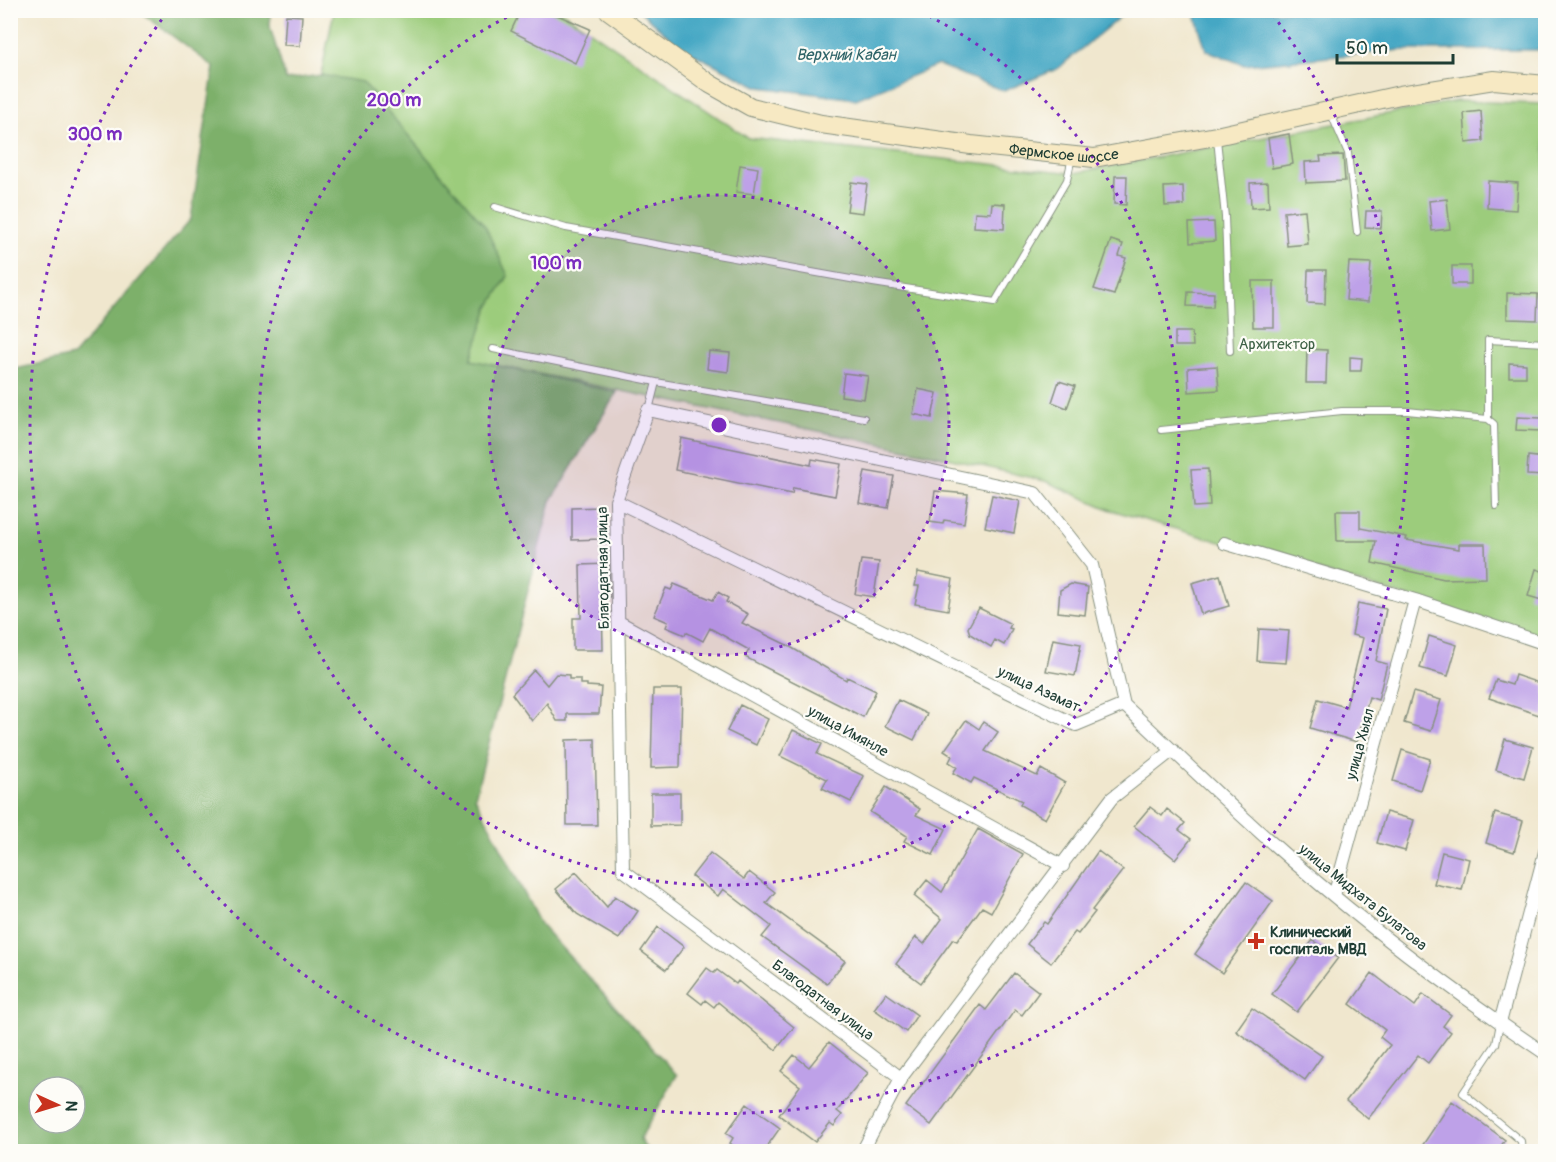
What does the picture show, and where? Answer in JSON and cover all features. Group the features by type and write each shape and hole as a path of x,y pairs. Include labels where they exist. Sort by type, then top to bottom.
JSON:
{"street":[{"name":"Фермское шоссе","path":"608,10 710,84 751,107 821,124 1094,158 1216,136 1329,110 1494,80 1545,85"},
{"name":"Благодатная улица","path":"648,410 616,501 623,870 901,1078"},
{"path":"648,410 1035,493 1092,565 1124,705 1173,750 1112,798 901,1078 862,1152"},
{"name":"улица Азамат","path":"616,501 1077,725 1124,705"},
{"path":"1224,543 1415,600 1545,644"},
{"name":"улица Хыял","path":"1334,896 1415,600"},
{"name":"улица Имянле","path":"619,622 1063,866"},
{"name":"улица Мидхата Булатова","path":"1173,750 1241,815 1334,896 1500,1023 1545,1054"},
{"path":"1500,1023 1545,848"}],"lane":[{"path":"1329,110 1348,153 1357,232"},
{"path":"1216,136 1225,217 1230,351"},
{"path":"495,207 566,228 873,283 995,302 1067,180 1072,156"},
{"path":"1488,419 1488,340 1545,343"},
{"path":"493,349 656,382 864,418"},
{"path":"648,410 656,382"},
{"path":"1161,430 1341,411 1407,411 1488,419 1494,424 1496,506"},
{"path":"1500,1023 1496,1044 1463,1093 1521,1141 1522,1152"}],"green space":[{"path":"139,11 270,11 270,27 286,80 321,75 363,82 485,226 508,276 489,307 471,360 617,392 551,501 475,797 540,924 677,1075 640,1139 648,1151 11,1151 11,370 73,356 191,219 214,67"},
{"name":"Архитектор","path":"334,11 561,11 748,138 1074,173 1456,101 1545,104 1545,637 1111,510 1045,481 926,453 470,360 489,307 508,276 321,75"}],"water":[{"name":"Верхний Кабан","path":"640,11 1127,11 1057,69 1004,91 938,65 856,99 759,87 682,48"},
{"path":"1194,11 1545,11 1545,50 1402,50 1244,65 1206,50"}],"building":[{"path":"521,10 546,10 590,29 575,63 511,31"},
{"path":"286,15 302,16 300,46 284,45"},
{"path":"1481,111 1483,141 1466,143 1464,113"},
{"path":"1289,134 1293,164 1272,168 1268,138"},
{"path":"1343,155 1345,181 1306,183 1305,162 1321,161 1320,156"},
{"path":"740,165 758,168 754,194 736,192"},
{"path":"1115,176 1127,176 1126,205 1114,204"},
{"path":"1488,181 1518,183 1516,210 1487,208"},
{"path":"851,182 867,184 863,213 847,211"},
{"path":"1268,182 1269,207 1251,208 1250,183"},
{"path":"1183,186 1184,205 1165,206 1164,187"},
{"path":"1447,199 1450,229 1432,231 1429,201"},
{"path":"992,203 1005,204 1004,229 974,227 975,212 991,213"},
{"path":"1305,210 1308,244 1287,246 1284,212"},
{"path":"1366,211 1382,211 1381,228 1365,227"},
{"path":"1214,222 1215,241 1190,243 1189,223"},
{"path":"1111,240 1123,244 1119,256 1126,258 1114,295 1094,289"},
{"path":"1349,262 1371,263 1368,302 1346,300"},
{"path":"1452,266 1471,266 1471,284 1452,284"},
{"path":"1308,270 1326,270 1325,304 1307,303"},
{"path":"1252,281 1274,281 1274,327 1253,327"},
{"path":"1188,292 1214,293 1213,307 1187,306"},
{"path":"1507,293 1538,294 1537,320 1507,319"},
{"path":"1175,332 1192,332 1193,346 1175,346"},
{"path":"1307,349 1327,350 1326,383 1306,383"},
{"path":"709,351 730,353 728,372 707,369"},
{"path":"1350,357 1362,358 1361,371 1350,371"},
{"path":"1509,363 1526,364 1526,377 1509,377"},
{"path":"1217,366 1219,390 1189,392 1188,368"},
{"path":"844,373 868,376 864,399 841,396"},
{"path":"1059,381 1075,386 1067,408 1052,402"},
{"path":"918,389 937,393 932,418 913,414"},
{"path":"1517,417 1542,418 1541,431 1516,430"},
{"path":"681,438 811,465 812,459 841,464 835,496 793,488 792,494 675,470"},
{"path":"1528,456 1545,458 1545,476 1527,475"},
{"path":"1208,469 1210,506 1194,507 1191,470"},
{"path":"865,471 894,476 888,508 859,503"},
{"path":"935,491 968,494 964,523 944,520 943,524 930,522"},
{"path":"992,495 1020,501 1014,533 985,527"},
{"path":"601,507 601,539 572,540 572,508"},
{"path":"1336,511 1360,511 1360,528 1407,537 1406,540 1459,549 1459,544 1485,544 1486,578 1444,579 1372,563 1376,541 1337,541"},
{"path":"861,560 879,562 874,597 855,594"},
{"path":"609,564 610,597 602,597 603,650 573,650 573,618 581,618 580,565"},
{"path":"1536,569 1545,572 1545,601 1528,596"},
{"path":"918,572 953,579 948,610 915,604 919,586 915,586"},
{"path":"1220,575 1229,606 1201,614 1192,583"},
{"path":"674,584 713,600 718,592 728,598 726,602 748,614 742,623 787,645 846,680 847,677 876,691 863,717 745,657 749,650 710,628 703,641 686,632 685,635 666,627 668,622 654,616 666,588 671,590"},
{"path":"1071,584 1088,587 1085,615 1058,612 1060,590"},
{"path":"1358,603 1386,609 1376,661 1387,664 1378,700 1369,697 1357,742 1310,728 1318,699 1346,707 1363,638 1352,635"},
{"path":"979,608 1011,624 1009,628 1012,629 1004,645 995,640 991,647 970,634 968,628"},
{"path":"1259,629 1289,631 1286,663 1257,661"},
{"path":"1429,636 1457,645 1448,676 1420,668"},
{"path":"1053,639 1081,644 1075,676 1046,671"},
{"path":"534,670 547,685 556,674 569,675 569,679 580,679 580,684 601,687 599,714 567,714 567,721 557,721 547,703 532,721 512,694"},
{"path":"1515,675 1545,685 1545,717 1489,698 1496,680 1512,685"},
{"path":"653,689 682,689 680,767 651,768"},
{"path":"1413,692 1441,700 1431,731 1404,723"},
{"path":"898,700 927,714 914,740 885,726"},
{"path":"740,705 768,719 756,745 727,731"},
{"path":"966,720 979,729 983,722 998,732 985,751 1037,776 1041,769 1065,783 1045,819 1020,805 1022,801 974,778 971,783 953,773 957,767 949,762 952,756 944,751"},
{"path":"793,730 822,744 817,754 864,776 851,802 822,788 827,779 780,756"},
{"path":"595,739 597,825 567,825 566,740"},
{"path":"1505,739 1533,747 1524,778 1496,770"},
{"path":"1402,750 1430,759 1420,790 1393,781"},
{"path":"886,787 920,809 916,815 946,829 933,855 904,841 907,836 870,812"},
{"path":"651,793 680,793 680,825 651,826"},
{"path":"1150,807 1162,816 1167,809 1185,823 1179,830 1191,839 1175,859 1134,826"},
{"path":"1386,812 1414,820 1405,851 1377,843"},
{"path":"1495,813 1523,821 1514,852 1486,843"},
{"path":"978,829 1023,854 991,912 982,907 957,941 953,939 921,983 896,964 916,937 924,944 942,919 914,896 927,880 942,892"},
{"path":"1098,851 1123,870 1092,910 1095,912 1078,934 1075,932 1051,963 1027,944 1044,922 1047,924"},
{"path":"1442,852 1469,859 1462,890 1434,884"},
{"path":"710,853 744,879 749,872 775,892 766,903 845,961 827,984 762,937 771,926 723,889 718,896 692,876"},
{"path":"576,872 607,907 615,896 638,911 619,939 577,914 556,889"},
{"path":"1246,882 1273,901 1222,973 1195,954"},
{"path":"658,927 684,947 666,970 641,951"},
{"path":"1313,940 1338,958 1297,1012 1272,994"},
{"path":"707,968 714,973 717,970 736,984 738,981 794,1027 776,1050 718,1002 714,1007 705,1000 702,1004 688,993"},
{"path":"1014,973 1039,992 1022,1015 1015,1010 931,1125 906,1106 980,1005 986,1010"},
{"path":"1372,973 1415,1006 1423,994 1451,1015 1443,1026 1451,1032 1428,1063 1418,1055 1368,1119 1346,1101 1390,1045 1380,1037 1385,1030 1350,1004"},
{"path":"886,993 917,1015 906,1032 874,1009"},
{"path":"1252,1008 1322,1056 1305,1080 1236,1031"},
{"path":"829,1042 868,1073 837,1111 842,1115 834,1126 830,1123 815,1142 779,1115 800,1086 781,1071 794,1055 809,1067"},
{"path":"1452,1101 1505,1140 1497,1152 1418,1152"},
{"path":"747,1104 780,1128 763,1152 740,1152 730,1143 733,1138 726,1133"}],"place":[{"name":"Клинический госпиталь МВД","path":"1256,941"}]}
